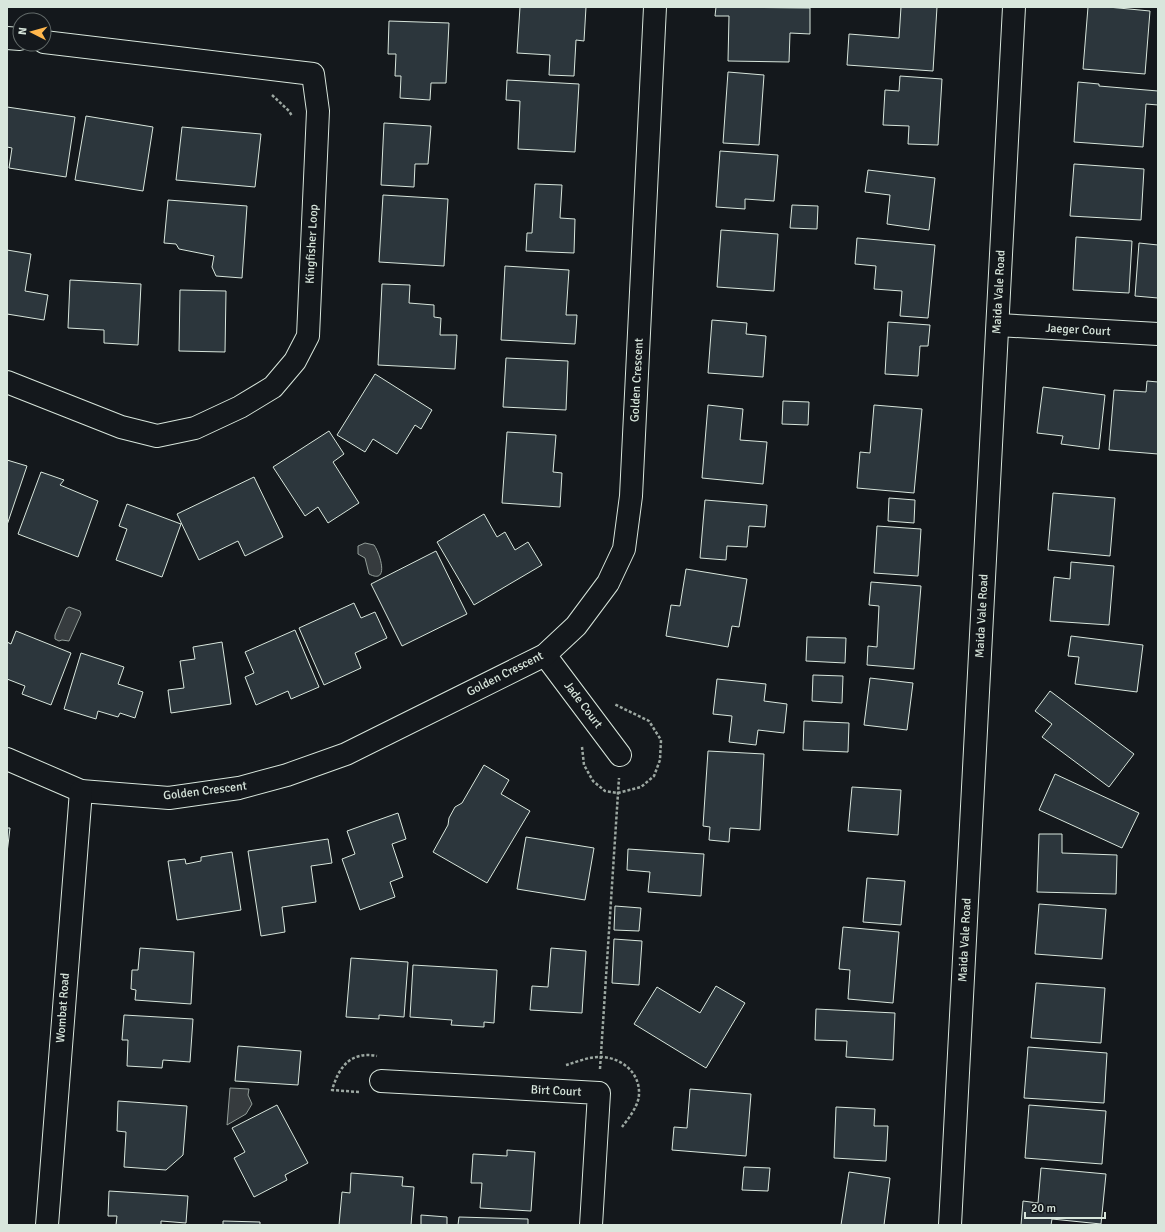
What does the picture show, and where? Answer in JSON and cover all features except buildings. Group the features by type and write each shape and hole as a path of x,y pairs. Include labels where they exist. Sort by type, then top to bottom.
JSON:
{"street":[{"name":"Golden Crescent","path":"7,759 80,791 170,798 239,788 287,775 346,754 545,655 576,626 608,583 624,549 631,496 655,7"},
{"name":"Maida Vale Road","path":"950,1225 1014,7"},
{"name":"Kingfisher Loop","path":"7,382 121,427 157,436 195,428 240,407 273,387 295,361 308,336 318,111 313,74 52,43"},
{"name":"Jaeger Court","path":"998,325 1158,334"},
{"name":"Jade Court","path":"545,655 620,755"},
{"name":"Wombat Road","path":"47,1225 80,791"},
{"name":"Birt Court","path":"380,1081 599,1093 591,1225"}],"path":[{"path":"268,92 289,111 293,118"},
{"path":"582,744 584,765 593,781 605,791 618,793 642,787 654,776 660,760 661,740 649,721 612,703"},
{"path":"599,1093 620,755"}],"shaded area":[{"path":"365,543 374,545 379,554 382,567 379,575 375,576 369,574 365,558 358,554 358,546"},
{"path":"69,607 80,611 81,614 69,641 59,641 55,639 55,635 66,609"},
{"path":"230,1088 249,1089 248,1095 252,1104 246,1114 227,1125"}]}
